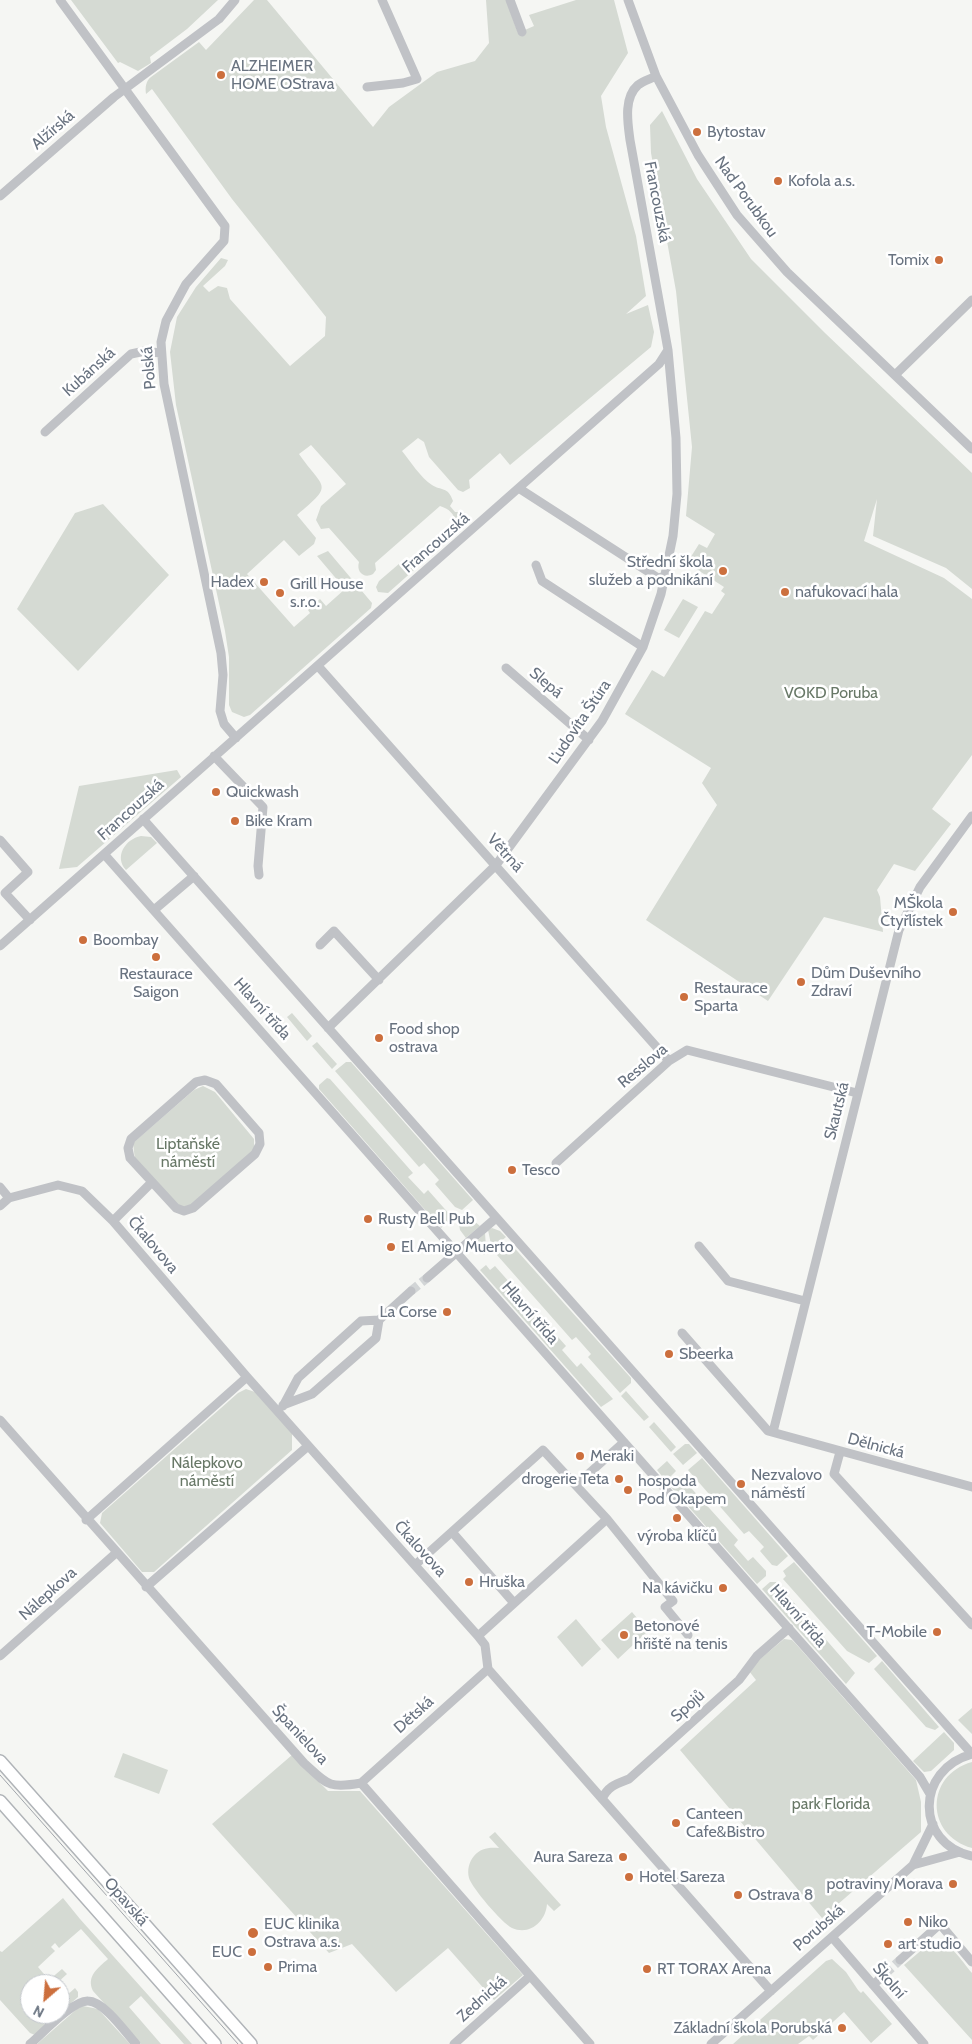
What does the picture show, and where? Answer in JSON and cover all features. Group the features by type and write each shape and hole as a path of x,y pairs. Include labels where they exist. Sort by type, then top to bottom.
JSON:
{"main road":[{"name":"Opavská","path":"0,1761 251,2044"},
{"name":"Opavská","path":"0,1801 215,2044"}],"street":[{"name":"Polská","path":"60,0 222,218 226,230 222,243 196,270 176,299 162,331 160,352 164,384 220,647 223,675 222,717 236,738"},
{"name":"Alžírská","path":"0,196 126,88 219,19 235,0"},
{"path":"367,88 403,84 417,79 382,0"},
{"path":"510,0 522,32"},
{"name":"Nad Porubkou","path":"628,0 656,76 698,155 737,215 786,272 972,449"},
{"name":"Francouzská","path":"0,946 520,489 659,364 668,350 629,126 630,97 638,85 656,76"},
{"path":"895,374 972,300"},
{"name":"Ľudovíta Štúra","path":"328,1028 496,865 610,709 643,648 654,619 665,576 673,536 677,494 673,385 668,350"},
{"name":"Kubánská","path":"45,432 131,354 160,352"},
{"path":"520,489 658,578 665,576"},
{"path":"536,565 539,578 542,581 643,648"},
{"name":"Větrná","path":"318,666 669,1061"},
{"name":"Slepá","path":"506,668 589,740"},
{"path":"214,756 264,807 258,866 259,876"},
{"name":"Skautská","path":"773,1432 899,930 908,909 929,873 972,816"},
{"path":"143,819 972,1754 953,1762 945,1768 933,1784 929,1804 933,1824 944,1841 960,1852 972,1856"},
{"path":"0,840 28,872 3,896 30,920"},
{"name":"Hlavní třída","path":"104,854 920,1776 930,1794"},
{"path":"154,910 194,876"},
{"path":"320,945 334,932 379,980"},
{"name":"Resslova","path":"556,1163 669,1061 687,1050 857,1093"},
{"path":"205,1080 216,1084 259,1133 260,1144 255,1154 193,1208 184,1211 176,1208 152,1182 130,1158 128,1148 131,1139 196,1082 205,1080"},
{"path":"113,1220 152,1182"},
{"name":"Čkalovova","path":"9,1198 58,1185 82,1191 113,1220 247,1377 280,1408 308,1446 478,1636 484,1645 488,1669"},
{"path":"0,1187 9,1198 0,1206"},
{"path":"426,1278 496,1218"},
{"path":"699,1246 728,1281 805,1300"},
{"path":"280,1408 312,1394 376,1338 379,1320 411,1291"},
{"path":"280,1408 298,1378 361,1321 379,1320"},
{"path":"682,1333 768,1430 773,1432"},
{"path":"86,1520 247,1377"},
{"name":"Španielova","path":"0,1420 86,1520 311,1770 325,1782 335,1786 361,1783"},
{"name":"Dělnická","path":"773,1432 972,1487"},
{"path":"576,1485 624,1442"},
{"path":"146,1587 308,1446"},
{"path":"415,1565 543,1450 607,1520 673,1601 665,1607 688,1635"},
{"path":"840,1452 834,1474 972,1624"},
{"path":"478,1636 607,1520"},
{"path":"452,1532 514,1603"},
{"name":"Nálepkova","path":"0,1656 116,1553"},
{"name":"Spojů","path":"602,1799 607,1789 615,1783 629,1779 739,1680 757,1656 789,1628"},
{"path":"488,1669 771,1990"},
{"name":"Dětská","path":"361,1783 488,1669"},
{"path":"361,1783 590,2044"},
{"name":"Porubská","path":"711,2044 913,1865 933,1824"},
{"path":"913,1865 960,1852"},
{"path":"900,1960 940,1924 972,1962"},
{"name":"Školní","path":"832,1937 924,2044"},
{"path":"873,1984 885,1974"},
{"name":"Zednická","path":"454,2044 530,1976"},
{"path":"30,2044 78,2003 89,2000 100,2005 136,2044"}],"green space":[{"path":"71,0 218,0 187,29 150,57 151,63 138,71 120,62 118,63"},
{"path":"254,0 267,0 373,127 389,107 437,72 475,61 489,43 486,0 506,0 518,33 534,26 529,15 576,0 614,0 628,53 601,96 606,127 636,236 646,296 626,314 648,305 654,332 651,347 510,465 500,453 469,480 470,488 463,492 458,490 429,457 424,442 418,438 402,451 428,482 449,493 453,501 450,506 455,512 463,512 468,517 466,524 388,593 378,592 376,587 379,581 400,563 410,564 456,523 452,514 440,506 375,563 376,570 373,574 364,575 360,572 359,562 329,528 321,529 316,520 321,506 346,484 311,445 299,454 322,486 317,497 297,515 316,538 314,544 299,556 284,540 247,574 294,627 310,613 308,610 320,599 326,606 345,589 317,556 328,551 372,603 371,608 250,715 244,717 232,712 229,705 229,657 225,631 176,405 170,352 177,317 196,287 221,258 228,260 225,266 203,286 209,292 218,286 227,288 230,299 290,366 325,336 326,317 232,199 152,89 146,94 146,89 147,82 151,77 199,42 206,50"},
{"name":"VOKD Poruba","path":"662,111 697,179 751,259 825,333 972,473 972,589 946,568 873,536 877,499 864,541 944,578 972,599 972,755 932,809 951,824 915,871 894,864 877,890 880,897 883,932 824,917 768,1001 646,920 717,805 702,783 711,768 625,714 652,670 664,677 705,611 712,614 725,594 721,591 724,587 687,563 699,544 707,548 715,534 686,516 692,447 676,291 651,153 650,125"},
{"path":"103,504 169,575 78,671 17,609 75,513"},
{"path":"683,599 698,607 679,638 664,630"},
{"path":"177,770 181,777 77,867 59,869 79,786"},
{"path":"141,836 151,837 157,843 126,870 121,860 123,849 130,841"},
{"path":"292,1013 312,1036 307,1041 287,1017"},
{"path":"317,1042 337,1064 332,1069 312,1046"},
{"path":"346,1062 351,1062 473,1200 462,1210 455,1207 435,1184 439,1180 424,1163 419,1167 335,1071"},
{"path":"327,1078 330,1079 413,1173 408,1177 424,1194 428,1190 451,1216 451,1219 441,1228 319,1089 319,1085"},
{"name":"Liptaňské náměstí","path":"203,1086 215,1092 254,1139 254,1148 250,1157 193,1206 184,1208 176,1206 135,1160 133,1143 194,1090"},
{"path":"468,1216 480,1226 466,1238 460,1230 459,1224"},
{"path":"492,1228 500,1231 506,1237 492,1249 488,1230"},
{"path":"485,1233 486,1247 489,1252 484,1255 473,1245"},
{"path":"510,1243 631,1378 631,1383 620,1393 588,1357 591,1354 576,1337 572,1340 497,1255"},
{"path":"486,1265 490,1270 495,1266 566,1346 562,1350 577,1367 581,1363 613,1399 601,1407 480,1270"},
{"name":"Nálepkovo náměstí","path":"246,1389 255,1392 292,1433 292,1450 154,1572 142,1572 100,1523 102,1513 238,1393"},
{"path":"626,1391 649,1417 644,1421 621,1396"},
{"path":"654,1422 676,1447 671,1452 649,1427"},
{"path":"685,1444 689,1444 697,1453 683,1465 673,1454"},
{"path":"702,1458 788,1556 777,1566 772,1565 760,1551 764,1547 749,1531 744,1534 688,1470"},
{"path":"667,1461 676,1471 666,1481 657,1470"},
{"path":"679,1478 683,1479 738,1540 734,1545 748,1561 753,1557 766,1571 766,1576 757,1584 670,1486"},
{"path":"794,1562 877,1656 869,1663 847,1651 783,1579 786,1576 783,1571"},
{"path":"770,1582 776,1582 855,1673 846,1684 762,1589"},
{"name":"Betonové hřiště na tenis","path":"632,1612 648,1631 618,1659 601,1640"},
{"path":"576,1619 601,1649 582,1667 557,1637"},
{"name":"park Florida","path":"784,1639 792,1640 796,1644 916,1780 921,1802 921,1832 822,1918 680,1750 756,1680 749,1671 754,1664"},
{"path":"882,1661 939,1727 935,1730 926,1727 874,1669"},
{"path":"972,1708 972,1734 958,1720"},
{"path":"944,1732 954,1743 954,1750 931,1771 924,1772 913,1761"},
{"path":"123,1753 168,1770 159,1794 114,1777"},
{"path":"292,1755 328,1791 360,1791 523,1975 494,2000 448,1948 396,1992 352,1944 329,1953 212,1824"},
{"path":"972,1762 972,1848 957,1841 946,1831 939,1819 937,1805 939,1791 946,1779 957,1769"},
{"path":"495,1832 561,1905 554,1911 547,1904 544,1916 531,1928 519,1930 507,1925 481,1897 469,1878 470,1863 479,1851 499,1848 489,1837"},
{"path":"63,1898 192,2044 184,2044 141,1996 129,2007 161,2044 141,2044 93,1991 91,1986 92,1977 97,1969 108,1959 81,1929 59,1948 55,1943 51,1947 55,1951 38,1967 44,1974 20,1974 20,2022 0,2000 0,1951 2,1952"},
{"path":"931,1942 937,1942 949,1947 972,1973 972,2040 904,1965"},
{"path":"832,1959 846,1972 858,1990 861,1993 863,1991 892,2024 871,2043 844,2012 813,2040 809,2036 798,2044 733,2044 826,1961"},
{"path":"62,1969 67,1974 56,1974"},
{"path":"75,1988 78,1992 78,1997 70,2004 70,1992"},
{"path":"83,2006 98,2009 130,2044 37,2044 60,2024 70,2024 70,2015"},
{"path":"22,2024 48,2024 35,2035 30,2033"}],"tunnel":[{"path":"411,1291 427,1278"},
{"path":"885,1974 900,1960"}],"tram line":[{"path":"0,1775 238,2044"}],"place":[{"name":"ALZHEIMER HOME OStrava","path":"221,75"},
{"name":"Bytostav","path":"697,132"},
{"name":"Kofola a.s.","path":"778,181"},
{"name":"Tomix","path":"939,260"},
{"name":"Střední škola služeb a podnikání","path":"723,571"},
{"name":"Hadex","path":"264,582"},
{"name":"nafukovací hala","path":"785,592"},
{"name":"Grill House s.r.o.","path":"280,593"},
{"name":"Quickwash","path":"216,792"},
{"name":"Bike Kram","path":"235,821"},
{"name":"MŠkola Čtyřlístek","path":"953,912"},
{"name":"Boombay","path":"83,940"},
{"name":"Restaurace Saigon","path":"156,957"},
{"name":"Dům Duševního Zdraví","path":"801,982"},
{"name":"Restaurace Sparta","path":"684,997"},
{"name":"Food shop ostrava","path":"379,1038"},
{"name":"Tesco","path":"512,1170"},
{"name":"Rusty Bell Pub","path":"368,1219"},
{"name":"El Amigo Muerto","path":"391,1247"},
{"name":"La Corse","path":"447,1312"},
{"name":"Sbeerka","path":"669,1354"},
{"name":"Meraki","path":"580,1456"},
{"name":"drogerie Teta","path":"619,1479"},
{"name":"Nezvalovo náměstí","path":"741,1484"},
{"name":"hospoda Pod Okapem","path":"628,1490"},
{"name":"výroba klíčů","path":"677,1518"},
{"name":"Hruška","path":"469,1582"},
{"name":"Na kávičku","path":"723,1588"},
{"name":"T-Mobile","path":"937,1632"},
{"name":"Betonové hřiště na tenis","path":"624,1635"},
{"name":"Canteen Cafe&Bistro","path":"676,1823"},
{"name":"Aura Sareza","path":"623,1857"},
{"name":"Hotel Sareza","path":"629,1877"},
{"name":"potraviny Morava","path":"953,1884"},
{"name":"Ostrava 8","path":"738,1895"},
{"name":"Niko","path":"908,1922"},
{"name":"EUC klinika Ostrava a.s.","path":"253,1933"},
{"name":"art studio","path":"888,1944"},
{"name":"EUC","path":"252,1952"},
{"name":"Prima","path":"268,1967"},
{"name":"RT TORAX Arena","path":"647,1969"},
{"name":"Základní škola Porubská","path":"842,2028"}]}
